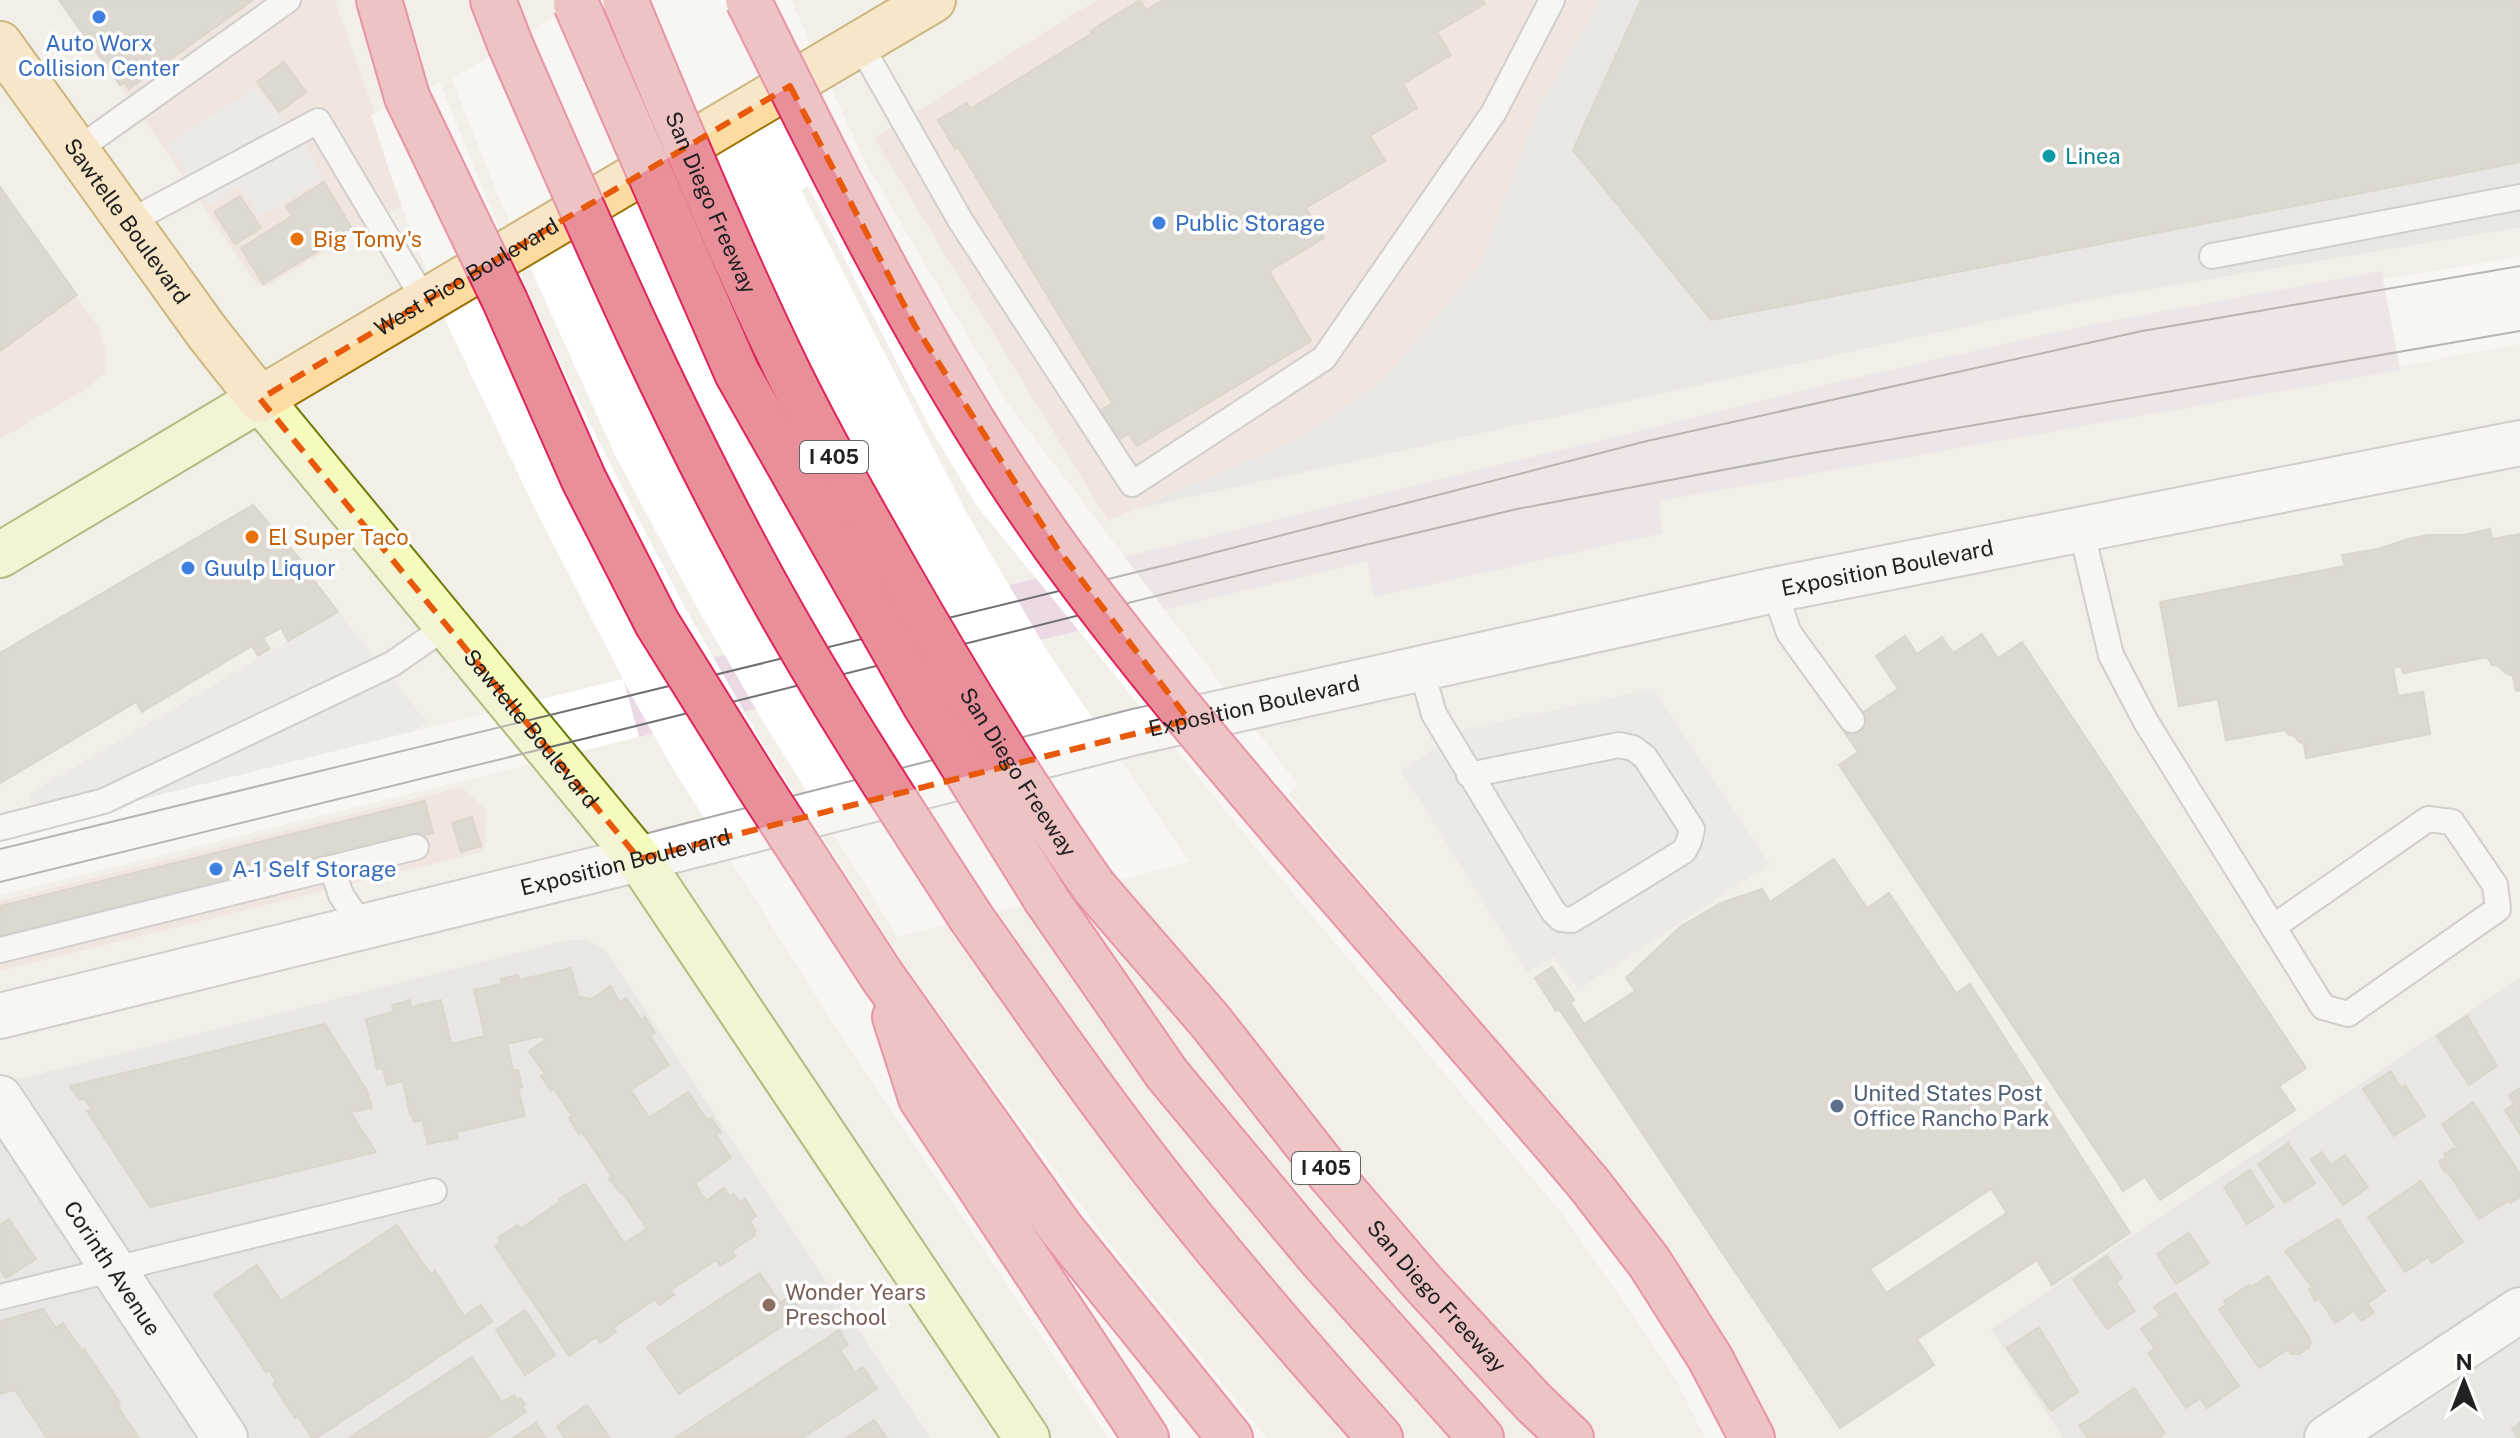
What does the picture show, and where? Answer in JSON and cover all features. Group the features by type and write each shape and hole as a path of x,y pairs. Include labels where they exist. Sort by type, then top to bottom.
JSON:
{"highway":[{"path":"379,0 407,97 505,301 584,480 657,623 882,976 1060,1227 1230,1438"},
{"path":"493,0 628,309 703,464 783,616 879,776 972,919 1077,1067 1185,1210 1276,1321 1380,1438"},
{"name":"San Diego Freeway","path":"625,0 696,172 797,388 863,513 964,689 1038,807 1094,887 1210,1021 1329,1173 1422,1282 1534,1403 1571,1438"},
{"path":"748,0 811,129 915,326 975,426 1057,548 1168,695 1589,1184 1649,1262 1710,1358 1752,1438"},
{"path":"576,2 737,373 924,703 1046,899 1167,1074 1320,1258 1481,1438"},
{"path":"882,976 921,1098 1146,1438"}],"main road":[{"name":"West Pico Boulevard","path":"0,555 933,0"},
{"name":"Sawtelle Boulevard","path":"0,44 207,332 639,859 1027,1438"}],"street":[{"name":"Exposition Boulevard","path":"0,1016 639,859 1135,732 1774,590 2520,443"},
{"name":"Corinth Avenue","path":"0,1098 225,1438"},
{"path":"2327,1438 2520,1310"}],"lane":[{"path":"77,150 288,0"},
{"path":"860,44 960,220 1132,484 1324,358 1494,112 1552,0"},
{"path":"129,222 318,121 425,301"},
{"path":"2212,256 2520,197"},
{"path":"2081,529 2111,655 2146,722 2273,927 2323,1007 2348,1014 2498,909 2495,885 2452,822 2428,819 2273,927"},
{"path":"1774,590 1789,633 1852,720"},
{"path":"0,828 104,801 392,664 447,626"},
{"path":"1421,668 1434,714 1469,775 1553,911 1561,919 1572,920 1684,851 1689,841 1692,829 1645,757 1633,748 1619,745 1469,775"},
{"path":"0,950 416,847"},
{"path":"332,868 341,895 363,927"},
{"path":"0,1297 434,1191"}],"highlighted area":[{"path":"790,86 915,326 1057,548 1189,720 639,859 260,399"}],"shaded area":[{"path":"58,0 335,0 406,202 268,286 258,286"},
{"path":"1097,0 1600,0 1538,108 1480,264 1383,380 1298,439 1108,521 874,138"},
{"name":"Linea","path":"1600,0 2520,0 2520,227 2082,301 1131,510 1298,439 1480,264 1538,108"},
{"path":"255,88 304,141 323,178 261,216 239,186 209,206 167,144"},
{"path":"0,192 99,328 106,351 105,372 89,387 0,439"},
{"path":"2382,271 2400,370 1659,501 1662,533 1374,597 1367,561 639,737 622,680 1842,381 2079,327"},
{"path":"338,612 427,722 307,797 69,857 29,794"},
{"path":"1653,689 1769,864 1578,990 1554,957 1527,972 1401,770 1466,729"},
{"path":"462,787 487,811 484,851 0,971 0,901"},
{"path":"569,940 587,940 605,950 930,1438 0,1438 0,1084"},
{"path":"2520,978 2520,1438 2063,1438 1991,1329"}],"pier":[{"path":"583,0 791,0 865,162 1006,401 1298,785 1288,794 1610,1175 1727,1346 1773,1438 1705,1438 1673,1374 1565,1217 1278,875 977,506 930,428 808,186 801,190 965,510 1049,654 1190,862 898,937 764,723 615,455 498,196 452,79"},
{"path":"440,83 498,226 561,365 688,613 764,746 909,972 1110,1245 1267,1438 1108,1438 821,1004 672,767 624,682 639,737 0,895 0,835 623,679 536,511 447,324 371,115"},
{"path":"2520,256 2520,344 2400,366 2383,280"}],"building":[{"path":"59,0 253,0 129,89 125,83 120,85"},
{"name":"Public Storage","path":"1140,0 1146,10 1163,0 1482,0 1485,4 1437,32 1451,55 1403,84 1417,108 1370,136 1385,161 1306,208 1324,238 1269,271 1311,341 1137,446 1129,434 1115,442 1097,413 1112,403 958,147 955,149 938,120 967,103 970,109"},
{"name":"Linea","path":"1641,0 2520,0 2520,162 1711,320 1573,150"},
{"path":"284,62 306,92 279,112 257,82"},
{"name":"Big Tomy's","path":"324,182 353,230 263,284 241,248 292,216 286,206"},
{"path":"0,187 77,295 0,351"},
{"path":"240,196 261,228 235,244 214,212"},
{"path":"253,505 306,566 301,569 306,577 309,574 338,612 288,641 281,628 263,638 270,649 258,656 252,646 142,712 136,702 0,783 0,653"},
{"path":"2490,529 2492,539 2520,534 2520,690 2516,691 2513,676 2492,665 2487,657 2403,673 2401,666 2393,668 2398,696 2423,692 2430,734 2306,758 2304,744 2285,730 2226,740 2218,699 2179,706 2160,602 2345,566 2342,555 2378,549 2408,539 2428,535 2464,535"},
{"path":"1982,634 1998,658 2022,642 2306,1068 2279,1086 2295,1110 2160,1200 2145,1177 2123,1191 1839,765 1858,752 1841,727 1898,689 1876,656 1905,636 1917,654 1942,637 1953,653"},
{"name":"A-1 Self Storage","path":"425,801 433,833 0,940 0,906"},
{"path":"472,817 481,846 461,852 452,823"},
{"name":"United States Post Office Rancho Park","path":"1834,859 1867,908 1889,893 1956,993 1970,984 2130,1233 2052,1285 2037,1260 1917,1339 1934,1365 1840,1428 1559,1009 1556,1011 1535,978 1552,967 1574,1000 1570,1002 1584,1024 1635,991 1626,978 1680,927 1721,903 1762,889 1770,902","holes":["1991,1189 2007,1213 1886,1293 1870,1269"]},
{"path":"571,968 579,997 592,999 610,986 620,1002 626,998 641,1020 645,1017 655,1033 650,1036 669,1065 631,1090 649,1118 688,1092 707,1120 711,1118 721,1132 716,1135 731,1158 695,1183 706,1201 724,1188 730,1197 734,1194 740,1202 745,1198 756,1216 750,1221 756,1231 755,1235 732,1251 736,1256 720,1266 716,1260 671,1290 674,1295 659,1305 655,1299 613,1328 616,1332 600,1343 596,1337 569,1356 495,1246 501,1242 498,1238 518,1225 520,1229 561,1201 559,1199 585,1184 624,1243 647,1229 609,1178 612,1177 582,1132 579,1134 569,1118 572,1116 554,1089 551,1091 541,1076 545,1074 529,1051 545,1040 542,1036 507,1044 513,1070 518,1070 522,1087 518,1088 525,1116 456,1132 458,1138 428,1144 422,1120 414,1122 410,1115 403,1081 387,1085 383,1068 377,1069 366,1019 394,1012 392,1005 410,1000 411,1007 441,1000 451,1044 485,1036 474,990 502,984 501,979 518,975 519,980"},
{"path":"2467,1016 2497,1066 2469,1085 2437,1036"},
{"path":"325,1024 366,1089 372,1108 350,1112 376,1152 150,1207 87,1111 92,1110 70,1086"},
{"path":"2391,1071 2401,1088 2405,1085 2425,1116 2394,1136 2363,1089"},
{"path":"2520,1088 2520,1134 2505,1110 2514,1104 2509,1095"},
{"path":"2473,1102 2520,1174 2520,1197 2479,1219 2439,1162 2446,1157 2444,1154 2458,1149 2442,1124"},
{"path":"2288,1143 2315,1183 2284,1203 2258,1164"},
{"path":"2322,1152 2331,1165 2345,1155 2368,1187 2343,1205 2311,1160"},
{"path":"2250,1170 2274,1207 2247,1224 2224,1187"},
{"path":"2421,1181 2463,1242 2432,1263 2428,1257 2405,1272 2368,1217"},
{"path":"9,1219 36,1259 6,1278 0,1270 0,1225"},
{"path":"2338,1219 2385,1291 2368,1303 2374,1313 2361,1321 2354,1311 2335,1323 2319,1298 2315,1301 2309,1290 2313,1288 2285,1251"},
{"path":"397,1225 431,1275 435,1271 464,1316 481,1305 492,1322 312,1438 298,1416 295,1418 273,1384 276,1382 269,1370 266,1372 214,1294 257,1265 281,1301"},
{"path":"2189,1233 2209,1263 2176,1284 2157,1254"},
{"path":"2107,1256 2122,1278 2116,1282 2135,1311 2107,1329 2073,1279"},
{"path":"760,1273 780,1303 791,1295 802,1313 679,1394 647,1347"},
{"path":"2268,1276 2310,1338 2307,1340 2311,1341 2309,1347 2299,1354 2291,1354 2292,1350 2289,1352 2288,1349 2259,1368 2219,1309 2226,1305 2224,1301"},
{"path":"2175,1293 2239,1386 2207,1408 2200,1398 2186,1408 2148,1353 2155,1349 2141,1329 2160,1315 2154,1307"},
{"path":"43,1309 56,1328 63,1323 82,1351 84,1349 139,1438 47,1438 15,1390 0,1394 0,1321"},
{"path":"525,1310 555,1355 525,1375 496,1330"},
{"path":"2039,1327 2078,1392 2051,1411 2007,1348"},
{"path":"839,1330 848,1345 840,1350 855,1372 863,1367 877,1389 802,1438 675,1438"},
{"path":"472,1357 502,1402 514,1395 517,1400 521,1398 526,1412 486,1438 349,1438"},
{"path":"2134,1388 2165,1433 2158,1438 2088,1438 2079,1426"},
{"path":"587,1405 610,1438 565,1438 557,1426"},
{"path":"874,1420 887,1438 846,1438"},
{"path":"536,1423 546,1438 513,1438"},
{"path":"2520,1423 2520,1438 2518,1438 2512,1429"}],"tram line":[{"path":"0,849 1182,561 1647,441 2142,331 2520,266"},
{"path":"0,882 1517,509 1807,454 2520,331"}],"place":[{"name":"Auto Worx Collision Center","path":"99,17"},
{"name":"Linea","path":"2049,156"},
{"name":"Public Storage","path":"1159,223"},
{"name":"Big Tomy's","path":"297,239"},
{"name":"El Super Taco","path":"252,537"},
{"name":"Guulp Liquor","path":"188,568"},
{"name":"A-1 Self Storage","path":"216,869"},
{"name":"United States Post Office Rancho Park","path":"1837,1106"},
{"name":"Wonder Years Preschool","path":"769,1305"}]}
